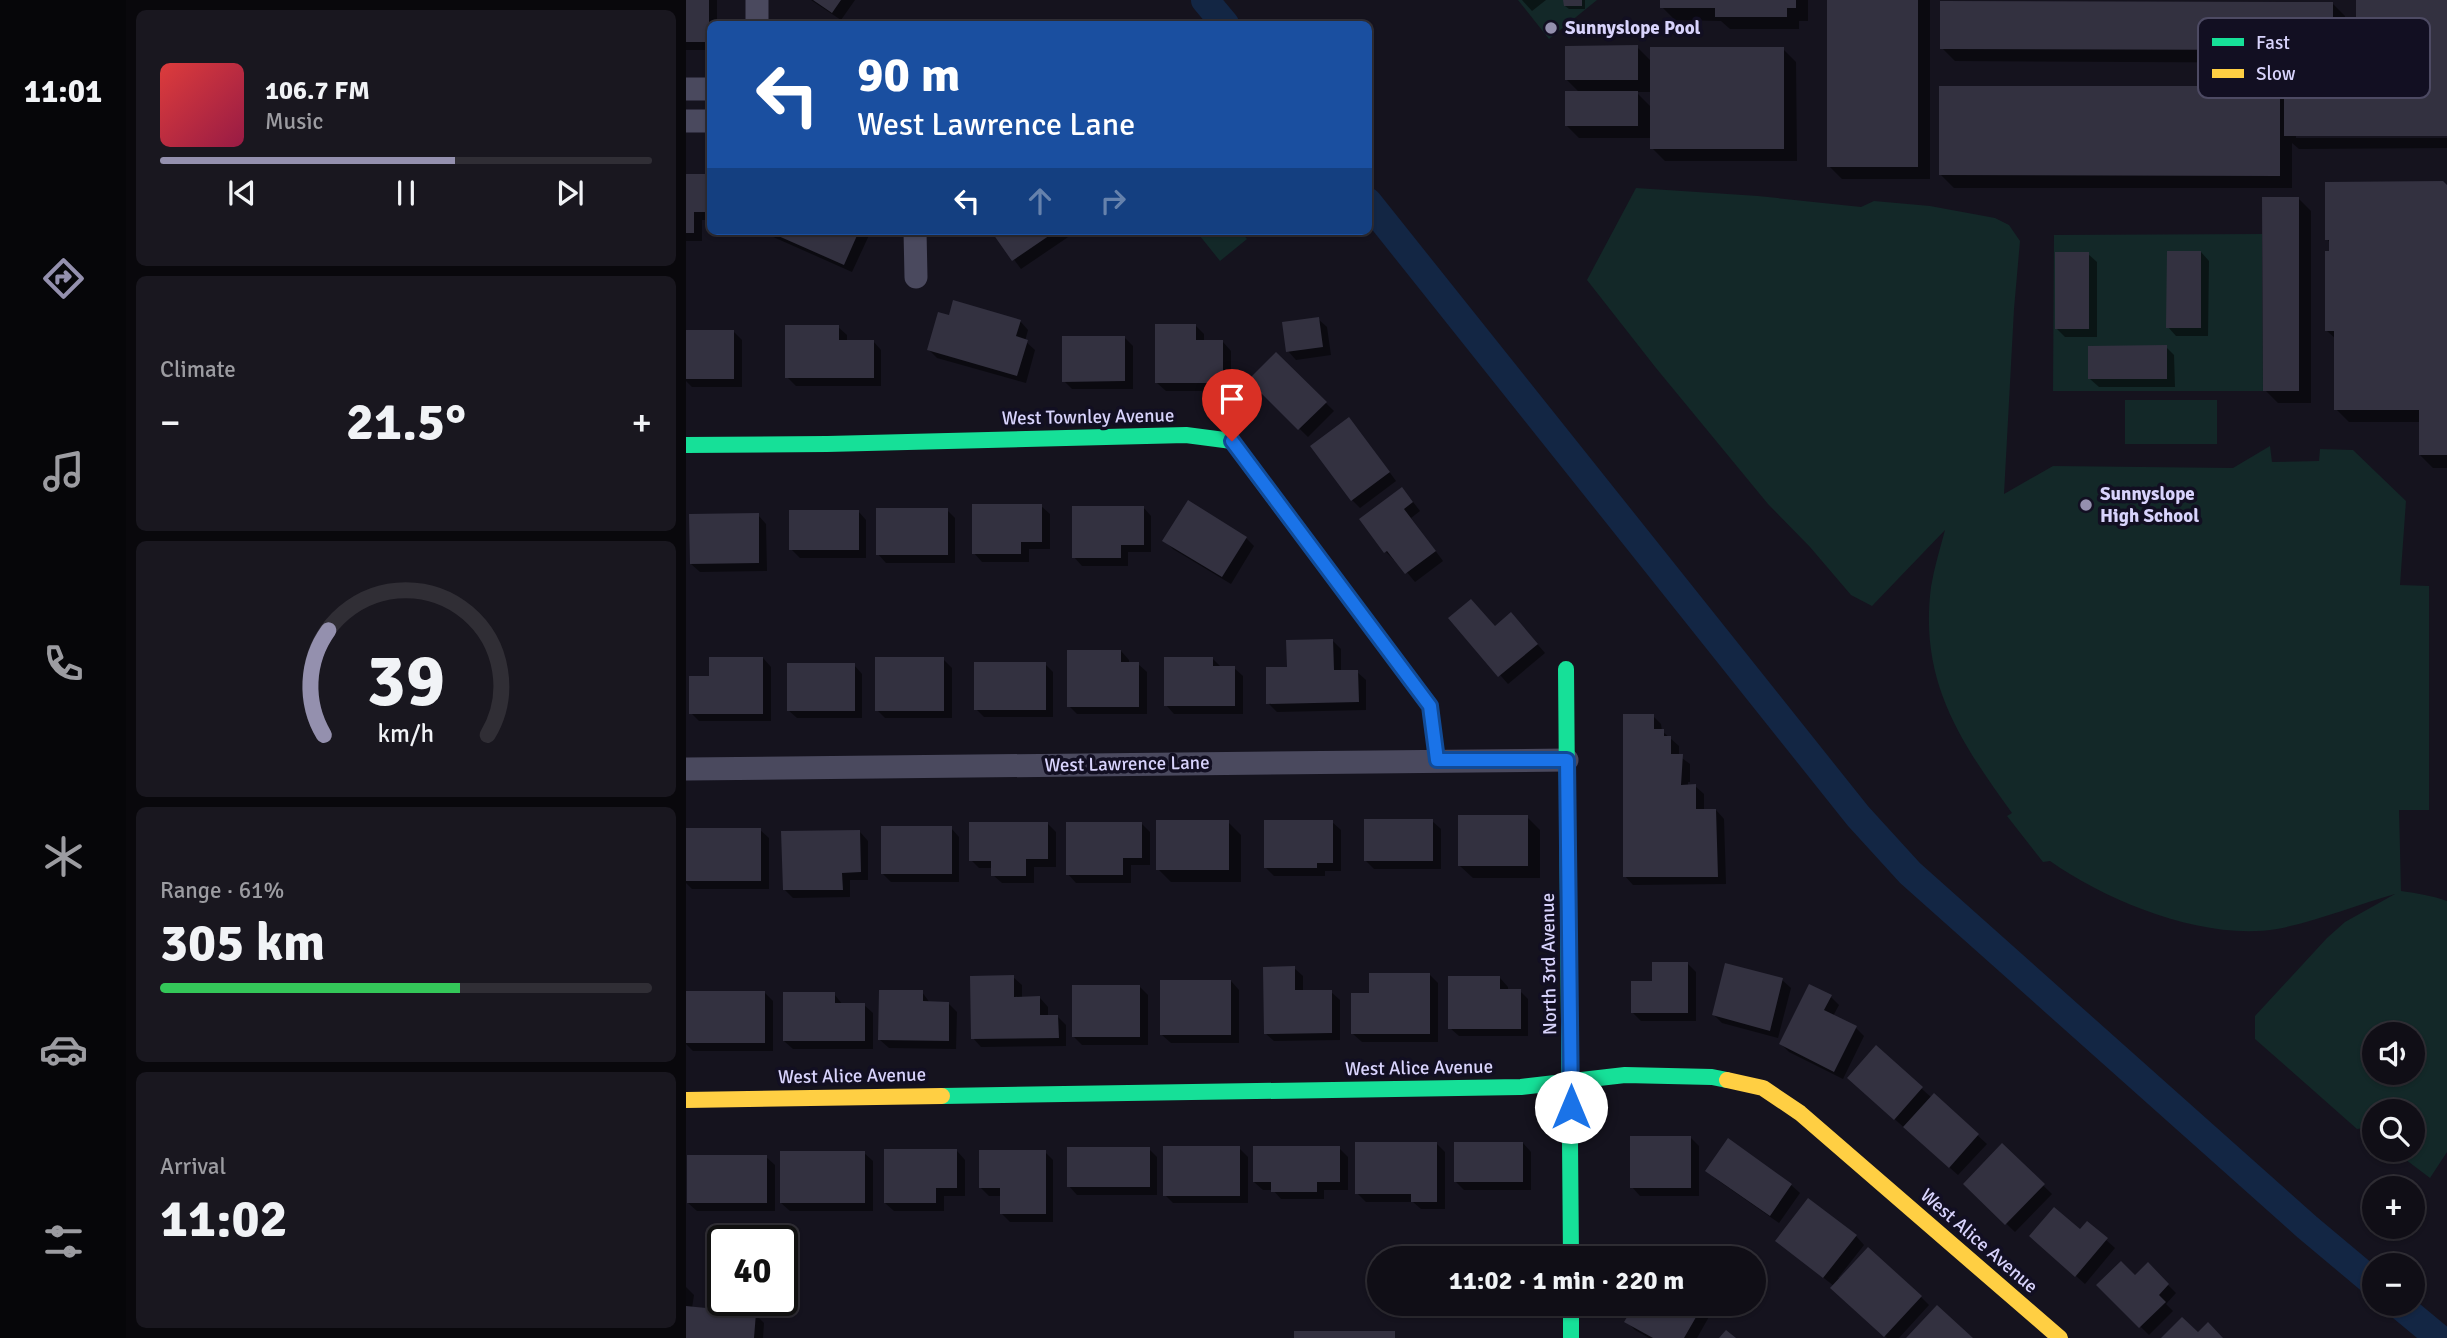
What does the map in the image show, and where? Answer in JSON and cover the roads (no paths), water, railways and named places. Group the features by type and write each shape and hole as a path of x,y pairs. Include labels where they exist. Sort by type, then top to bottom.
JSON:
{"street":[{"path":"757,0 757,21"},
{"path":"686,89 707,89"},
{"path":"686,121 707,121"},
{"path":"915,235 916,277"},
{"name":"West Townley Avenue","path":"686,445 1186,435 1232,441 1430,706 1437,760"},
{"name":"North 3rd Avenue","path":"1566,669 1571,1246"},
{"name":"West Lawrence Lane","path":"686,769 1567,760"},
{"name":"West Alice Avenue","path":"686,1100 1507,1087 1625,1076 1712,1077 1763,1088 1800,1113 2060,1338"},
{"path":"1571,1316 1571,1338"}],"waterway":[{"path":"1205,0 1222,21"},
{"path":"1372,207 1858,816 1910,873 2362,1273"},
{"path":"2412,1316 2439,1338"}],"place":[{"name":"Sunnyslope Pool","path":"1551,28"},
{"name":"Sunnyslope High School","path":"2086,505"}]}
